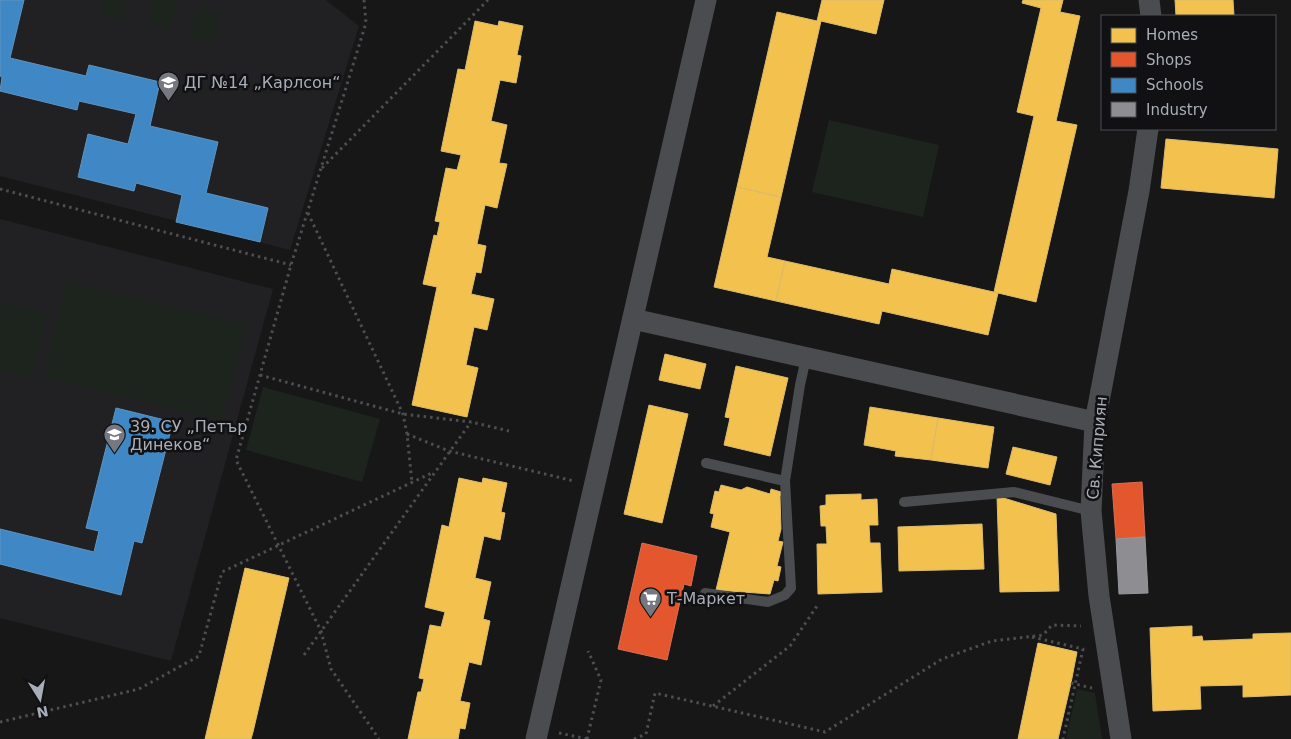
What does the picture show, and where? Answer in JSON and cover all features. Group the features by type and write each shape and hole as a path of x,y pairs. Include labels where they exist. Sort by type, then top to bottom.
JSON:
{"street":[{"path":"544,735 594,486 706,0"},
{"path":"1149,0 1150,15"},
{"name":"Св. Киприян","path":"1121,739 1099,596 1092,511 1096,422 1139,191 1148,130"},
{"path":"633,319 1096,422"}],"lane":[{"path":"705,593 768,602 785,595 790,588 784,481 806,358"},
{"path":"706,463 784,481"},
{"path":"904,502 1014,492 1092,511"}],"path":[{"path":"364,0 366,23 291,265 236,460 322,631 331,670 379,739"},
{"path":"321,169 488,0"},
{"path":"0,189 291,265"},
{"path":"308,212 403,414 412,483"},
{"path":"260,375 403,414 471,422 509,431"},
{"path":"304,655 471,422"},
{"path":"407,434 449,451 594,486"},
{"path":"0,722 139,689 199,656 222,572 279,547 434,472"},
{"path":"713,706 790,646 819,603"},
{"path":"634,739 646,734 654,693 826,732 942,659 992,641 1043,635 1052,625 1104,627"},
{"path":"1029,637 1083,649 1073,684 1063,739"},
{"path":"544,735 587,739 601,680 588,651"},
{"path":"1073,684 1087,687"}],"shaded area":[{"name":"ДГ №14 „Карлсон“","path":"0,0 326,0 359,26 290,250 0,176"},
{"path":"103,0 127,0 122,20 99,14"},
{"path":"154,0 178,0 170,29 148,23"},
{"path":"197,7 220,13 212,44 189,38"},
{"path":"829,120 939,145 923,217 812,192"},
{"name":"39. СУ „Петър Динеков“","path":"0,219 273,289 171,661 0,618"},
{"path":"67,281 246,325 222,420 44,377"},
{"path":"0,303 46,314 31,377 0,369"},
{"path":"263,387 380,419 362,482 246,450"},
{"path":"1077,689 1095,693 1102,739 1066,739"}],"building: Homes":[{"path":"822,0 884,0 876,34 821,21 781,197 737,187 777,12 817,21"},
{"path":"1023,0 1063,0 1060,12 1080,16 1056,121 1077,125 1036,302 994,292 1034,116 1017,112 1041,8 1022,3"},
{"path":"1175,0 1233,0 1234,15 1176,15"},
{"path":"475,21 498,26 499,21 523,26 517,55 521,56 516,83 500,80 491,121 507,125 499,163 507,164 497,208 485,205 477,244 486,246 481,273 476,272 471,294 494,299 487,330 474,327 466,365 478,368 467,417 412,405 437,287 423,284 434,235 437,236 440,222 435,221 446,168 457,170 461,155 441,151 458,69 465,70"},
{"path":"1166,139 1278,149 1274,198 1161,188"},
{"path":"737,187 781,197 767,257 785,261 776,301 714,287"},
{"path":"785,261 889,284 892,269 998,293 988,335 882,311 879,324 776,301"},
{"path":"665,354 706,364 700,389 659,380"},
{"path":"736,366 788,378 770,456 724,445 730,418 725,417"},
{"path":"649,405 688,414 662,523 624,514"},
{"path":"870,407 938,418 931,460 895,456 896,451 864,445"},
{"path":"938,418 994,427 988,468 931,460"},
{"path":"1013,447 1057,457 1050,485 1006,474"},
{"path":"459,478 482,483 483,478 507,483 501,512 505,513 500,540 484,536 475,578 491,582 483,619 490,621 481,665 469,662 460,701 470,703 465,729 460,728 458,739 408,739 418,692 421,692 424,679 419,678 430,625 441,627 445,612 425,607 442,525 449,527"},
{"path":"721,485 741,490 747,487 770,494 771,489 781,492 781,529 778,541 783,542 777,566 781,567 778,581 774,580 770,594 716,590 730,532 711,527 714,514 710,513 715,491 719,492"},
{"path":"861,494 861,500 877,499 878,525 869,525 870,543 880,543 882,592 818,594 817,544 827,544 826,526 821,526 820,506 826,505 826,495"},
{"path":"997,496 1056,514 1059,591 1000,592"},
{"path":"982,524 984,569 899,571 898,527"},
{"path":"245,568 289,578 253,732 251,739 205,739"},
{"path":"1192,626 1192,637 1202,636 1203,641 1253,639 1253,634 1291,633 1291,695 1243,697 1243,685 1200,686 1201,709 1153,711 1150,628"},
{"path":"1038,643 1077,652 1071,683 1058,739 1018,739"}],"building: Shops":[{"path":"1142,482 1145,537 1116,539 1112,484"},
{"name":"Т-Маркет","path":"642,543 697,556 691,586 684,584 667,660 618,649"}],"building: Schools":[{"path":"0,0 24,0 10,58 86,76 89,65 160,82 150,126 218,142 206,193 268,208 260,242 176,222 182,195 136,183 134,191 78,177 88,134 128,144 136,114 79,101 77,110 0,91 2,77 0,76"},
{"path":"116,408 173,422 142,543 134,541 121,595 0,564 0,529 94,552 99,531 86,528"}],"building: Industry":[{"path":"1145,537 1148,593 1119,594 1116,539"}],"place":[{"name":"ДГ №14 „Карлсон“","path":"168,101"},
{"name":"39. СУ „Петър Динеков“","path":"114,454"},
{"name":"Т-Маркет","path":"651,617"}]}
